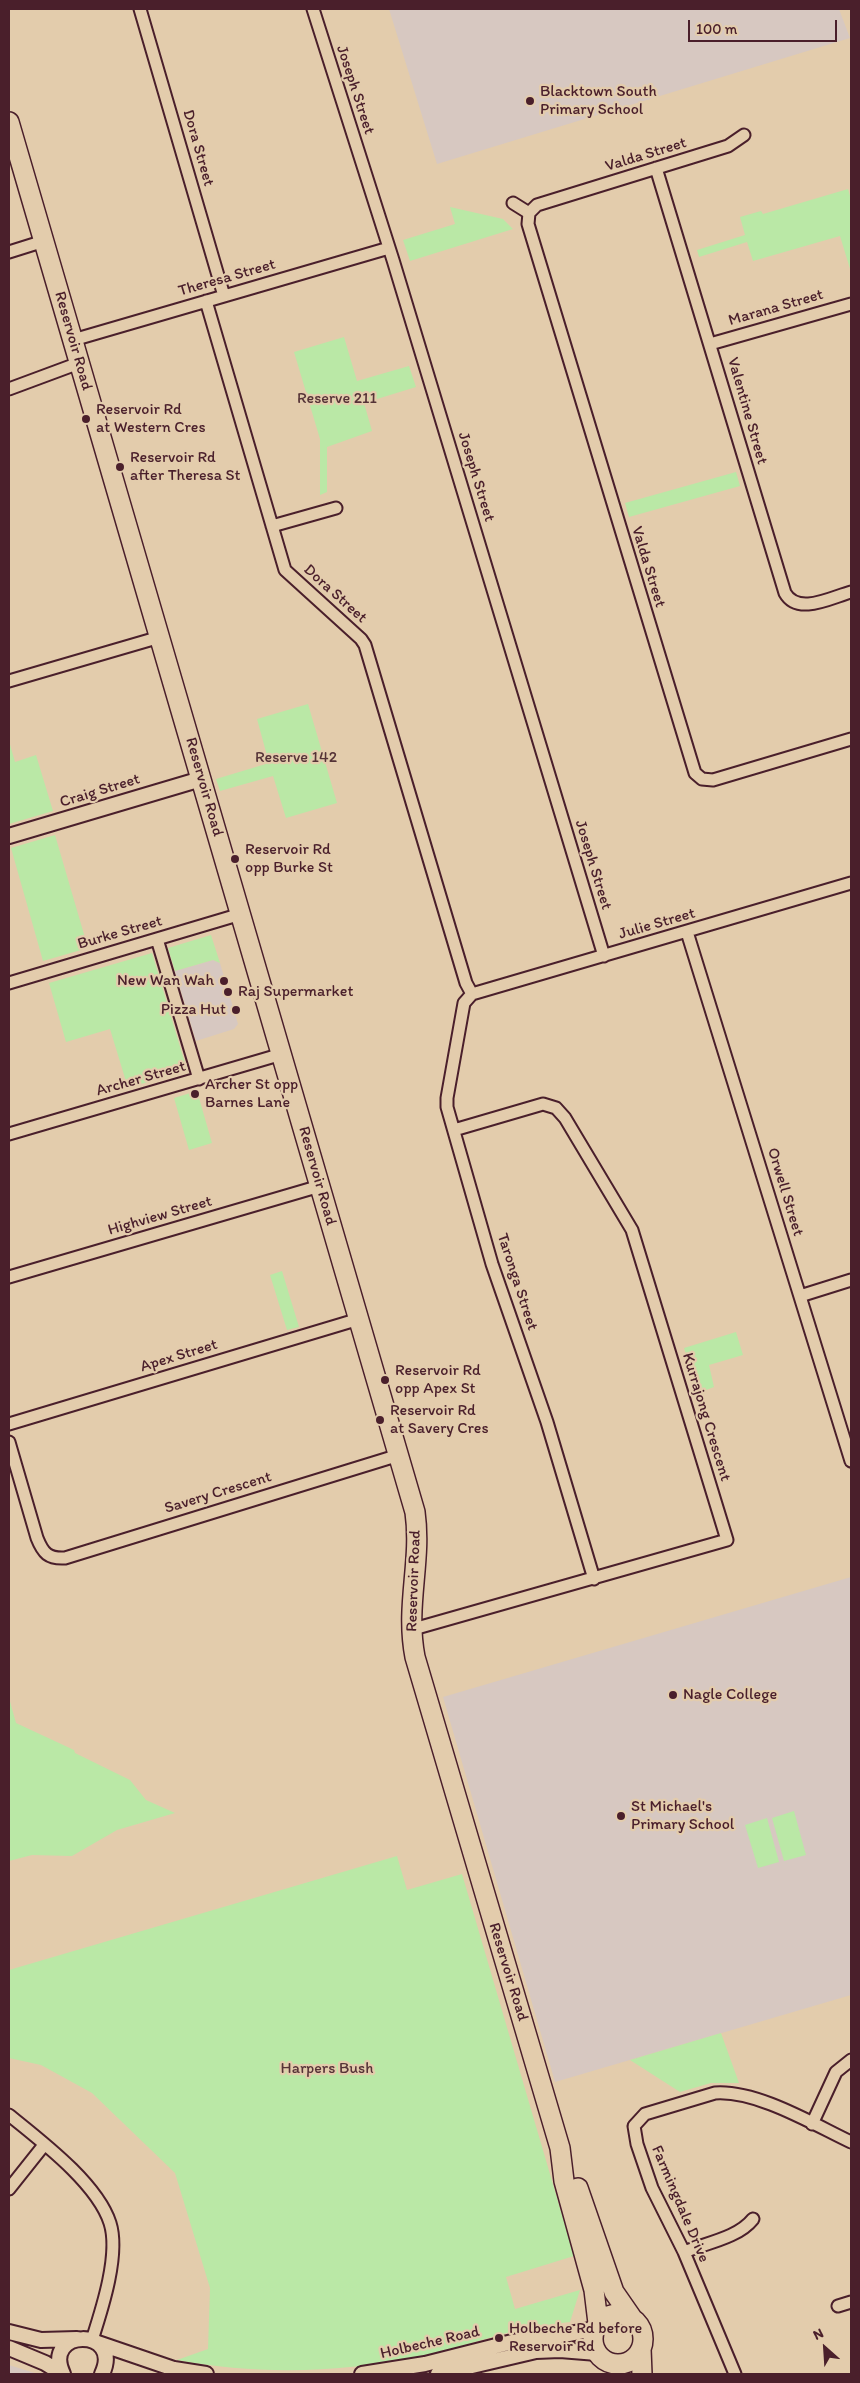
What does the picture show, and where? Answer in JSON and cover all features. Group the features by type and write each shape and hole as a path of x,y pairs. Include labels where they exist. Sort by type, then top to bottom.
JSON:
{"main road":[{"name":"Reservoir Road","path":"9,122 399,1455 417,1525 418,1546 410,1607 410,1630 415,1657 560,2148 564,2181 594,2290 596,2326"},
{"name":"Reservoir Road","path":"560,2148 575,2178 614,2292 632,2318"},
{"path":"641,2349 630,2361 606,2363 592,2337 596,2326 610,2314 626,2314 632,2318 641,2328 643,2342 641,2349 642,2374"}],"street":[{"name":"Dora Street","path":"140,9 224,296"},
{"name":"Joseph Street","path":"313,9 389,248 604,956"},
{"name":"Valda Street","path":"744,135 728,146 537,206 529,213 528,224 695,772 702,779 713,780 851,739"},
{"name":"Valentine Street","path":"656,168 787,596 793,603 805,605 851,592"},
{"path":"512,202 529,213"},
{"path":"9,252 44,241"},
{"name":"Theresa Street","path":"73,340 389,248"},
{"name":"Dora Street","path":"206,302 287,573 364,643 466,983 472,994"},
{"name":"Marana Street","path":"710,344 851,304"},
{"path":"9,390 79,363"},
{"path":"272,526 336,508"},
{"path":"9,681 160,637"},
{"name":"Craig Street","path":"9,836 201,778"},
{"name":"Julie Street","path":"472,994 851,883"},
{"name":"Burke Street","path":"9,983 241,914"},
{"name":"Orwell Street","path":"687,932 851,1461"},
{"path":"157,939 199,1079"},
{"name":"Taronga Street","path":"472,994 462,1007 447,1098 454,1130 492,1264 547,1422 594,1579"},
{"name":"Archer Street","path":"9,1134 282,1054"},
{"name":"Kurrajong Crescent","path":"410,1630 726,1540 632,1230 565,1118 553,1106 539,1105 454,1130"},
{"name":"Highview Street","path":"9,1277 320,1186"},
{"path":"800,1296 851,1280"},
{"name":"Apex Street","path":"9,1424 359,1319"},
{"name":"Savery Crescent","path":"9,1442 37,1538 48,1556 54,1559 64,1558 399,1455"},
{"path":"812,2124 836,2072 851,2060"},
{"name":"Farmingdale Drive","path":"735,2374 684,2252 652,2188 637,2144 634,2126 640,2117 645,2114 691,2100 727,2092 748,2096 851,2142"},
{"path":"9,2115 44,2145 94,2194 110,2224 113,2255 95,2342"},
{"path":"9,2189 44,2145"},
{"path":"684,2252 736,2232 747,2226 753,2218"},
{"path":"838,2306 851,2302"},
{"name":"Holbeche Road","path":"362,2374 425,2364 512,2342 560,2336 596,2326"},
{"path":"9,2332 41,2340 77,2338 95,2342 174,2369 206,2374"},
{"path":"63,2374 60,2368 61,2353 70,2341 77,2338"},
{"path":"95,2342 102,2348 106,2361 102,2374"},
{"path":"9,2348 45,2363 63,2374"},
{"name":"Holbeche Road","path":"438,2374 536,2351 560,2350 606,2363"}],"shaded area":[{"name":"Blacktown South Primary School","path":"389,9 839,9 850,38 437,164"},
{"path":"213,960 220,963 238,1024 234,1029 196,1041 175,971"},
{"path":"851,1577 851,1995 555,2082 443,1697"},
{"path":"9,2365 38,2374 9,2374"}],"green space":[{"path":"848,189 851,199 851,272 840,236 753,261 747,242 699,257 697,250 745,235 740,217 761,211 763,214"},
{"path":"450,207 503,219 513,229 410,261 403,240 455,224"},
{"name":"Reserve 211","path":"344,337 357,381 409,366 416,387 364,403 372,431 327,447 327,492 320,495 320,439 294,352"},
{"path":"736,472 740,486 629,517 625,503"},
{"name":"Reserve 142","path":"308,704 337,803 286,818 273,776 220,791 216,779 269,763 257,719"},
{"path":"9,741 15,762 36,755 53,811 9,824"},
{"path":"55,835 88,948 43,961 11,848"},
{"path":"211,935 220,963 213,960 175,971 168,948"},
{"path":"152,953 187,1070 128,1088 110,1029 66,1042 49,983"},
{"path":"197,1091 212,1143 189,1150 174,1098"},
{"path":"282,1271 299,1327 287,1330 270,1275"},
{"path":"736,1332 743,1355 709,1365 714,1387 698,1393 684,1348"},
{"path":"9,1698 16,1723 74,1750 75,1753 130,1780 146,1800 175,1813 117,1830 72,1856 32,1855 9,1861"},
{"path":"794,1811 806,1855 784,1861 772,1818"},
{"path":"767,1818 779,1862 758,1868 745,1825"},
{"name":"Harpers Bush","path":"397,1856 407,1890 462,1874 574,2256 506,2277 515,2309 580,2290 570,2322 514,2331 418,2357 328,2369 267,2370 207,2365 177,2360 208,2349 210,2288 175,2173 92,2093 41,2065 9,2058 9,1970"},
{"path":"721,2033 739,2083 711,2083 680,2092 630,2060"}],"place":[{"name":"Blacktown South Primary School","path":"530,101"},
{"name":"Reservoir Rd at Western Cres","path":"86,419"},
{"name":"Reservoir Rd after Theresa St","path":"120,467"},
{"name":"Reservoir Rd opp Burke St","path":"235,859"},
{"name":"New Wan Wah","path":"224,981"},
{"name":"Raj Supermarket","path":"228,992"},
{"name":"Pizza Hut","path":"236,1010"},
{"name":"Archer St opp Barnes Lane","path":"195,1094"},
{"name":"Reservoir Rd opp Apex St","path":"385,1380"},
{"name":"Reservoir Rd at Savery Cres","path":"380,1420"},
{"name":"Nagle College","path":"673,1695"},
{"name":"St Michael's Primary School","path":"621,1816"},
{"name":"Holbeche Rd before Reservoir Rd","path":"499,2338"}]}
